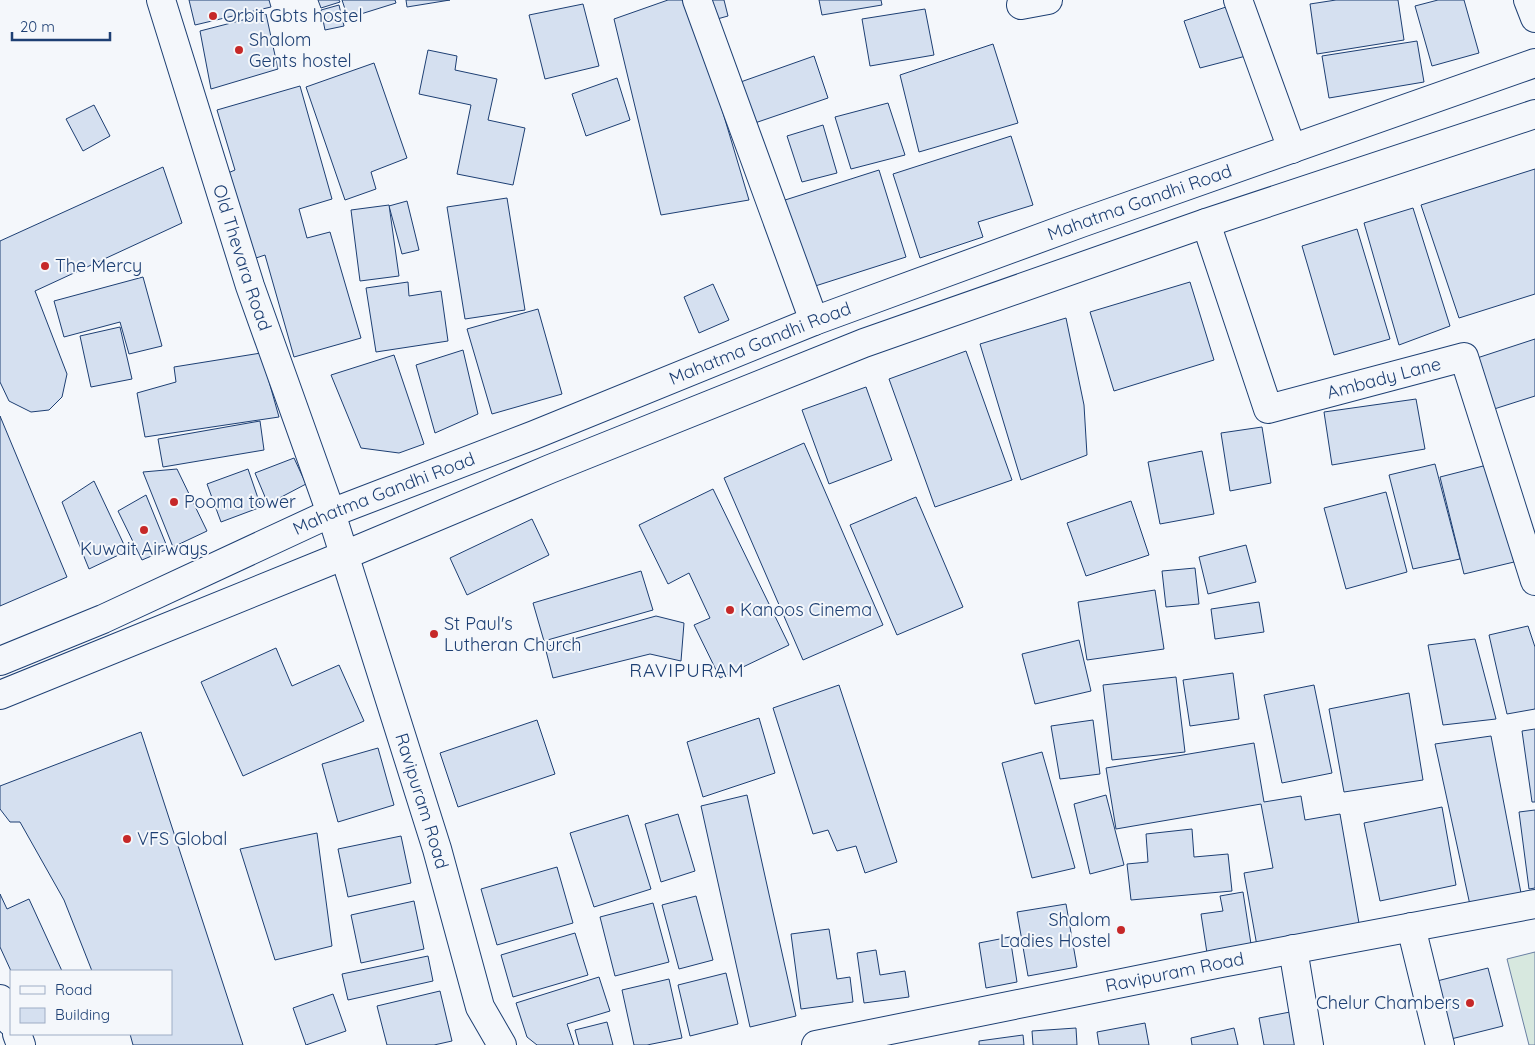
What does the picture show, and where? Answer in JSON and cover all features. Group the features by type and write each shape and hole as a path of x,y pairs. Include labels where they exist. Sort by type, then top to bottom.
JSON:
{"main road":[{"name":"Old Thevara Road","path":"161,0 250,286 345,555"},
{"path":"697,0 814,321"},
{"path":"1021,5 1048,0"},
{"path":"1238,0 1292,149"},
{"path":"1528,0 1535,18"},
{"name":"Mahatma Gandhi Road","path":"0,661 103,619 331,513 534,435 814,321 1081,223 1535,63"},
{"path":"0,696 550,469 864,343 1206,223 1535,114"},
{"name":"Ambady Lane","path":"1206,223 1268,409 1464,357 1535,580"},
{"name":"Ravipuram Road","path":"345,555 437,850 480,1007 502,1045"},
{"name":"Ravipuram Road","path":"816,1045 1294,949 1535,904"},
{"path":"1411,927 1440,1045"},
{"path":"1294,949 1310,1045"},
{"path":"0,999 10,1020"}],"shaded area":[{"path":"1535,952 1535,1045 1529,1045 1507,959"}],"building":[{"name":"Orbit Gbts hostel","path":"189,0 269,0 271,7 195,25"},
{"path":"318,0 339,0 340,2 321,8"},
{"path":"342,0 395,0 396,3 348,18"},
{"path":"406,0 450,0 407,7"},
{"path":"668,0 682,0 695,19 749,200 661,215 614,19"},
{"path":"705,0 724,0 728,16 710,21"},
{"path":"819,0 881,0 882,5 822,15"},
{"path":"1336,0 1398,0 1404,40 1317,54 1310,4"},
{"path":"1438,0 1464,0 1479,53 1432,66 1415,6"},
{"path":"583,4 599,66 545,79 529,15"},
{"path":"339,5 344,26 325,30 321,10"},
{"path":"1229,6 1246,56 1200,68 1184,21"},
{"path":"925,9 934,55 870,66 862,19"},
{"name":"Shalom Gents hostel","path":"266,14 278,69 211,89 200,31"},
{"path":"1417,41 1424,82 1329,98 1322,56"},
{"path":"993,44 1018,123 919,152 900,75"},
{"path":"428,50 457,56 455,70 497,79 488,120 525,128 513,185 457,174 471,105 419,94"},
{"path":"814,56 828,98 749,125 735,84"},
{"path":"374,63 407,158 371,172 376,189 345,200 306,87"},
{"path":"617,78 630,120 586,136 572,94"},
{"path":"300,86 332,199 299,209 307,238 330,232 361,338 294,357 265,255 253,259 228,173 235,170 217,110"},
{"path":"888,103 905,155 851,169 835,117"},
{"path":"94,105 110,136 83,151 66,119"},
{"path":"823,125 837,173 802,182 787,136"},
{"path":"1011,136 1033,205 978,222 983,237 920,258 893,174"},
{"name":"The Mercy","path":"163,167 182,223 35,291 67,374 62,397 49,410 31,412 9,401 0,382 0,241"},
{"path":"1535,169 1535,294 1459,318 1421,205"},
{"path":"879,170 906,257 809,288 782,201"},
{"path":"507,198 525,310 465,319 447,207"},
{"path":"407,201 419,250 402,254 389,206"},
{"path":"389,205 399,276 360,281 351,210"},
{"path":"1413,208 1450,326 1399,345 1364,223"},
{"path":"1357,229 1390,339 1334,355 1302,246"},
{"path":"143,277 162,346 129,354 120,322 64,337 54,301"},
{"path":"408,282 409,296 441,291 448,341 376,352 366,288"},
{"path":"1190,282 1214,360 1114,391 1090,312"},
{"path":"713,284 729,320 699,333 684,297"},
{"path":"538,309 562,394 492,414 467,329"},
{"path":"1066,318 1084,405 1087,455 1021,480 980,344"},
{"path":"120,327 132,379 91,387 80,336"},
{"path":"1535,339 1535,396 1491,410 1474,359"},
{"path":"463,350 478,414 435,433 416,365"},
{"path":"966,351 1012,480 935,507 889,379"},
{"path":"261,353 279,417 145,437 137,393 176,382 174,367"},
{"path":"394,355 424,444 399,453 361,448 331,375"},
{"path":"866,387 892,460 829,484 802,410"},
{"path":"1416,399 1425,449 1332,465 1324,412"},
{"path":"0,416 67,577 0,606"},
{"path":"260,421 264,450 163,467 158,439"},
{"path":"1262,427 1271,483 1230,491 1221,433"},
{"path":"804,443 883,625 803,660 724,478"},
{"path":"1202,451 1214,514 1160,524 1148,462"},
{"path":"294,458 306,484 268,504 255,473"},
{"path":"1435,464 1460,559 1413,569 1389,475"},
{"path":"1491,464 1514,562 1464,574 1440,477"},
{"name":"Pooma tower","path":"177,469 207,531 173,547 143,472"},
{"path":"248,469 261,507 221,522 207,484"},
{"path":"94,481 127,551 89,569 62,502"},
{"path":"713,489 789,645 720,678 694,625 710,618 689,573 668,584 639,525"},
{"path":"1386,492 1407,572 1346,589 1324,508"},
{"name":"Kuwait Airways","path":"146,495 168,549 142,560 118,511"},
{"path":"916,497 963,607 897,635 850,525"},
{"path":"1131,501 1149,555 1086,576 1067,523"},
{"path":"532,519 549,555 467,595 450,558"},
{"path":"1246,545 1256,582 1208,594 1199,557"},
{"path":"1195,568 1199,604 1166,607 1162,571"},
{"path":"641,571 653,610 544,641 533,603"},
{"path":"1155,590 1164,649 1087,660 1078,602"},
{"path":"1259,602 1264,632 1215,639 1211,609"},
{"path":"656,616 684,623 681,661 650,654 553,678 545,647"},
{"path":"1528,626 1535,647 1535,709 1507,714 1489,635"},
{"path":"1475,639 1496,719 1443,725 1428,645"},
{"path":"1079,640 1091,691 1035,704 1022,654"},
{"path":"276,648 292,686 339,665 364,721 243,776 201,682"},
{"path":"1233,673 1239,719 1190,726 1183,680"},
{"path":"1176,677 1185,752 1112,760 1103,685"},
{"path":"839,685 897,862 865,873 856,846 837,851 828,830 813,834 773,708"},
{"path":"1314,685 1332,773 1282,783 1264,695"},
{"path":"1409,693 1423,780 1344,792 1329,709"},
{"path":"759,718 775,773 703,797 687,742"},
{"path":"537,720 555,774 458,807 440,753"},
{"path":"1093,720 1100,774 1060,779 1051,726"},
{"path":"1535,729 1535,802 1532,802 1522,731"},
{"path":"141,732 243,1045 133,1045 130,1035 172,1035 172,970 92,970 64,900 20,822 10,822 0,809 0,786"},
{"path":"1491,736 1521,893 1470,905 1435,744"},
{"path":"1254,743 1264,802 1301,796 1305,820 1340,814 1360,929 1257,946 1244,873 1273,868 1261,804 1116,829 1106,768"},
{"path":"378,748 394,805 338,822 322,764"},
{"path":"1042,752 1075,868 1032,878 1002,763"},
{"path":"747,795 796,1016 750,1027 701,806"},
{"path":"1106,795 1124,865 1090,874 1074,804"},
{"path":"1442,807 1456,885 1380,901 1364,823"},
{"path":"1535,810 1535,888 1529,889 1519,812"},
{"path":"678,814 695,871 661,882 645,824"},
{"path":"628,815 651,889 594,907 570,833"},
{"path":"1192,829 1194,857 1228,854 1232,891 1131,900 1127,864 1148,862 1146,834"},
{"path":"317,833 332,946 275,960 240,849"},
{"path":"401,836 411,883 348,897 338,849"},
{"path":"557,867 573,923 497,945 481,889"},
{"path":"1243,892 1251,944 1207,953 1201,914 1223,911 1220,896"},
{"path":"0,894 7,909 29,899 62,970 11,970 0,947"},
{"path":"696,896 713,960 679,969 662,905"},
{"path":"414,901 424,949 361,963 351,915"},
{"path":"653,903 669,962 615,976 600,917"},
{"path":"1066,904 1077,967 1028,976 1017,912"},
{"path":"829,929 837,979 850,977 853,1002 801,1009 791,934"},
{"path":"575,933 588,975 513,997 501,955"},
{"path":"1010,937 1017,982 986,988 979,943"},
{"path":"876,950 880,975 905,971 909,997 864,1003 857,953"},
{"path":"428,956 433,981 348,1000 342,974"},
{"name":"Chelur Chambers","path":"1488,968 1503,1026 1451,1039 1437,981"},
{"path":"726,973 738,1024 690,1036 678,985"},
{"path":"599,977 610,1011 567,1024 574,1045 537,1045 527,1037 516,1003"},
{"path":"669,979 682,1038 647,1045 634,1045 622,990"},
{"path":"440,991 452,1041 434,1045 387,1045 377,1006"},
{"path":"333,994 346,1031 306,1045 293,1008"},
{"path":"1290,1012 1295,1045 1264,1045 1259,1018"},
{"path":"607,1022 613,1045 579,1045 575,1030"},
{"path":"1145,1023 1149,1045 1099,1045 1097,1032"},
{"path":"1076,1028 1077,1045 1033,1045 1032,1031"},
{"path":"1234,1028 1238,1045 1192,1045 1191,1038"},
{"path":"1023,1035 1024,1045 979,1045 979,1041"}],"place":[{"name":"Orbit Gbts hostel","path":"213,16"},
{"name":"Shalom Gents hostel","path":"239,50"},
{"name":"The Mercy","path":"45,266"},
{"name":"Pooma tower","path":"174,502"},
{"name":"Kuwait Airways","path":"144,530"},
{"name":"Kanoos Cinema","path":"730,610"},
{"name":"St Paul's Lutheran Church","path":"434,634"},
{"name":"VFS Global","path":"127,839"},
{"name":"Shalom Ladies Hostel","path":"1121,930"},
{"name":"Chelur Chambers","path":"1470,1003"}],"district":[{"name":"RAVIPURAM","path":"687,670"}]}
